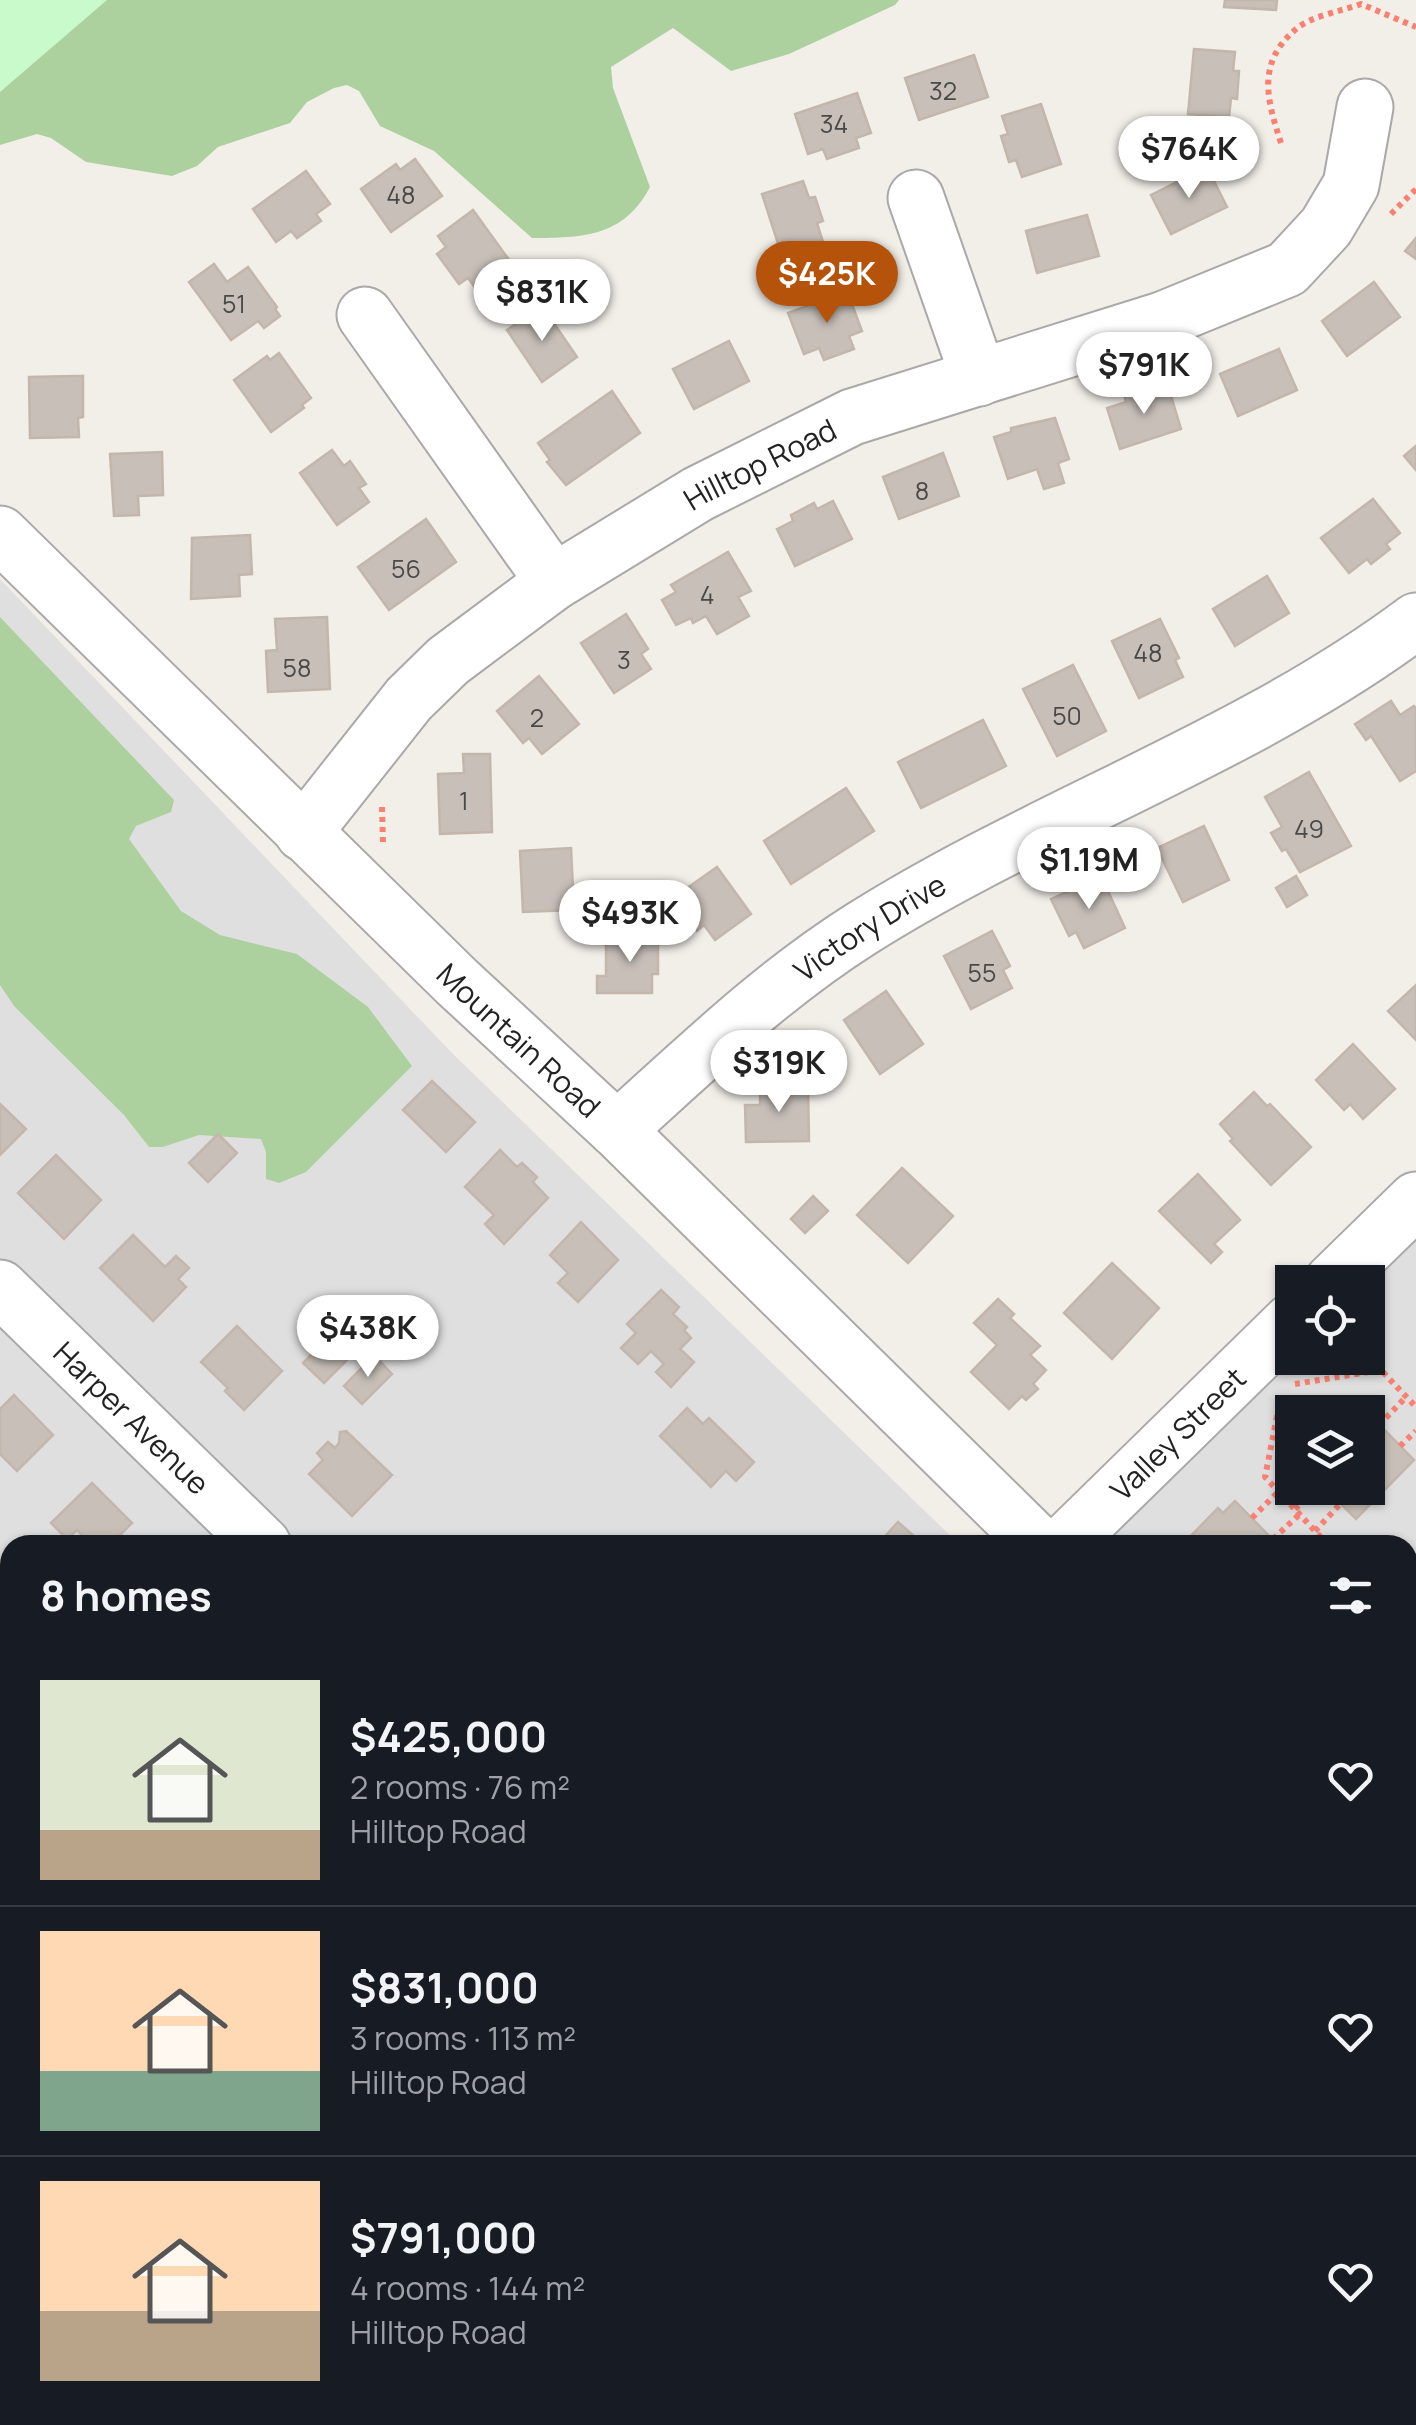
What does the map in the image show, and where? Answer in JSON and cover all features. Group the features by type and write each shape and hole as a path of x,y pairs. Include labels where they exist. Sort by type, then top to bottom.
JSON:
{"street":[{"name":"Hilltop Road","path":"303,832 410,699 448,661 554,582 698,494 852,417 1162,320 1287,269 1326,227 1352,185 1366,108"},
{"path":"916,198 978,378"},
{"path":"365,315 554,582"},
{"name":"Mountain Road","path":"0,534 457,982 617,1130 1029,1535"},
{"name":"Victory Drive","path":"617,1130 732,1024 789,978 863,928 971,868 1222,740 1371,654 1416,621"},
{"path":"1349,1265 1416,1200"},
{"name":"Harper Avenue","path":"0,1288 253,1535"},
{"name":"Valley Street","path":"1074,1535 1275,1338"}],"path":[{"path":"1281,143 1267,99 1271,59 1298,27 1361,4 1411,22 1416,28"},
{"path":"1388,216 1416,188"},
{"path":"382,792 381,838 385,850"},
{"path":"1281,1395 1283,1386 1381,1370 1416,1407"},
{"path":"1385,1418 1406,1397"},
{"path":"1275,1426 1265,1476 1275,1487"},
{"path":"1400,1446 1416,1431"},
{"path":"1252,1518 1275,1495"},
{"path":"1292,1505 1319,1535"},
{"path":"1277,1535 1302,1505"},
{"path":"1315,1531 1340,1505"}],"shaded area":[{"path":"0,579 451,1052 950,1535 0,1535"},
{"path":"1416,1234 1416,1535 1110,1535 1275,1375 1385,1375 1384,1265"}],"green space":[{"path":"0,0 899,0 789,54 731,71 673,28 611,67 613,88 650,187 640,204 614,225 584,235 532,238 434,151 380,126 359,91 347,85 307,102 290,123 218,147 197,166 172,176 86,162 51,138 37,134 0,145"},
{"path":"0,0 107,0 0,92"},
{"path":"0,617 174,800 171,812 136,826 129,839 181,911 220,935 297,954 368,1007 412,1066 306,1172 279,1183 266,1179 266,1152 261,1139 199,1135 163,1147 149,1147 124,1115 14,1006 0,985"}],"building":[{"path":"1225,0 1277,0 1276,10 1224,7"},
{"path":"1194,49 1235,52 1233,71 1239,71 1237,99 1231,98 1229,117 1188,114"},
{"path":"974,55 988,97 919,120 905,78"},
{"path":"857,93 871,133 856,138 859,148 827,159 823,149 808,154 795,114"},
{"path":"1041,104 1061,164 1022,177 1016,160 1009,162 1001,136 1008,134 1002,116"},
{"path":"415,159 442,196 391,232 361,189 396,164 400,170"},
{"path":"1207,167 1227,207 1171,234 1151,195"},
{"path":"306,171 330,204 316,214 321,221 297,238 291,231 276,242 253,209"},
{"path":"803,181 809,198 815,197 823,221 817,223 823,242 782,256 762,194"},
{"path":"473,210 512,264 476,289 468,278 459,284 437,254 446,247 438,236"},
{"path":"1087,215 1099,256 1037,273 1026,231"},
{"path":"1416,238 1416,259 1405,251"},
{"path":"214,264 227,282 248,267 280,316 264,328 258,321 231,340 189,282"},
{"path":"1374,282 1400,317 1347,356 1322,321"},
{"path":"847,291 862,331 849,336 854,349 824,360 819,348 804,354 788,313"},
{"path":"542,306 577,357 542,382 507,330"},
{"path":"729,341 749,381 694,409 673,369"},
{"path":"1279,349 1297,390 1238,416 1220,374"},
{"path":"279,353 311,398 302,405 304,408 271,432 234,380 267,356 270,360"},
{"path":"83,376 79,437 30,438 29,377"},
{"path":"1147,387 1150,395 1169,389 1181,429 1120,449 1107,408 1126,402 1124,395"},
{"path":"612,391 640,433 566,485 547,462 550,460 538,443"},
{"path":"1055,418 1069,459 1058,463 1064,483 1044,489 1037,469 1008,479 994,437 1011,432 1011,428"},
{"path":"1416,446 1416,470 1404,456"},
{"path":"332,450 344,466 350,461 366,484 359,488 369,502 337,525 300,473"},
{"path":"162,452 163,495 138,496 139,515 114,516 110,454"},
{"path":"943,453 959,496 899,519 883,477"},
{"path":"1373,499 1400,533 1386,544 1390,549 1371,564 1367,559 1349,573 1321,538"},
{"path":"833,501 852,539 795,566 777,529 793,521 791,515 814,503 817,509"},
{"path":"426,519 456,562 389,610 358,567"},
{"path":"250,535 252,574 239,575 240,596 191,599 192,538"},
{"path":"728,552 751,591 738,597 749,616 717,634 706,616 676,625 662,600 676,592 671,585"},
{"path":"1267,576 1289,613 1235,646 1213,609"},
{"path":"626,614 648,649 641,654 651,669 614,693 581,643"},
{"path":"327,617 330,689 268,692 266,651 277,650 275,619"},
{"path":"1160,619 1179,658 1175,660 1183,677 1139,698 1112,641"},
{"path":"1073,665 1106,731 1057,756 1023,689"},
{"path":"539,676 579,724 542,754 529,738 523,743 497,711"},
{"path":"1391,701 1400,715 1414,706 1416,709 1416,771 1400,781 1371,736 1366,740 1355,724"},
{"path":"983,720 1006,766 921,808 898,762"},
{"path":"463,754 490,754 492,832 440,834 438,774 464,773"},
{"path":"1309,772 1351,846 1300,872 1271,833 1282,827 1265,797"},
{"path":"846,788 874,831 791,884 764,841"},
{"path":"1204,826 1229,880 1183,902 1157,848"},
{"path":"571,848 574,910 523,912 520,851"},
{"path":"717,867 751,914 715,940 704,925 697,931 673,898"},
{"path":"1101,876 1125,928 1084,948 1076,932 1069,936 1051,899"},
{"path":"1296,876 1307,895 1287,907 1276,888"},
{"path":"992,931 1010,966 1003,970 1012,988 971,1009 944,956"},
{"path":"606,936 658,936 658,974 652,974 652,993 597,993 597,976 606,976"},
{"path":"1416,985 1416,1040 1388,1011"},
{"path":"886,991 923,1044 880,1074 844,1020"},
{"path":"1353,1044 1395,1089 1363,1119 1350,1104 1344,1110 1316,1080"},
{"path":"432,1081 475,1122 446,1152 403,1110"},
{"path":"808,1085 809,1141 746,1142 745,1105 760,1105 760,1086"},
{"path":"1254,1092 1311,1147 1271,1185 1230,1141 1233,1139 1220,1124"},
{"path":"0,1104 26,1129 0,1155"},
{"path":"218,1134 237,1153 208,1182 189,1163"},
{"path":"500,1150 517,1167 522,1163 537,1177 533,1182 548,1198 504,1244 485,1224 494,1215 465,1187"},
{"path":"56,1155 101,1200 64,1239 18,1193"},
{"path":"902,1168 953,1216 908,1263 857,1215"},
{"path":"1198,1174 1240,1220 1214,1244 1222,1252 1211,1263 1159,1211"},
{"path":"813,1196 828,1211 805,1233 791,1219"},
{"path":"581,1222 618,1260 578,1302 558,1283 568,1273 550,1255"},
{"path":"133,1235 165,1267 176,1256 189,1268 178,1279 186,1287 153,1321 100,1268"},
{"path":"1112,1263 1159,1308 1112,1359 1064,1313"},
{"path":"661,1290 679,1307 673,1314 687,1327 684,1330 691,1338 680,1349 694,1362 671,1387 656,1372 664,1364 651,1351 638,1364 621,1348 636,1333 627,1324"},
{"path":"998,1299 1014,1314 1010,1318 1040,1346 1030,1355 1046,1370 1033,1384 1038,1389 1026,1400 1022,1396 1009,1409 971,1372 997,1345 974,1323"},
{"path":"237,1326 282,1371 244,1410 201,1362"},
{"path":"334,1331 355,1352 324,1383 303,1363"},
{"path":"374,1355 392,1374 362,1404 344,1386"},
{"path":"14,1395 53,1435 17,1471 0,1454 0,1409"},
{"path":"687,1408 703,1424 709,1418 754,1462 736,1481 726,1471 711,1487 660,1436"},
{"path":"1385,1430 1414,1460 1385,1490"},
{"path":"346,1431 392,1475 352,1516 309,1474 323,1460 317,1453 328,1442 335,1448 340,1432"},
{"path":"92,1483 132,1523 120,1535 82,1535 77,1530 63,1535 51,1523"},
{"path":"1235,1501 1268,1535 1192,1535 1218,1508 1223,1513"},
{"path":"1342,1505 1370,1505 1356,1519"},
{"path":"898,1522 913,1535 886,1535"}]}
